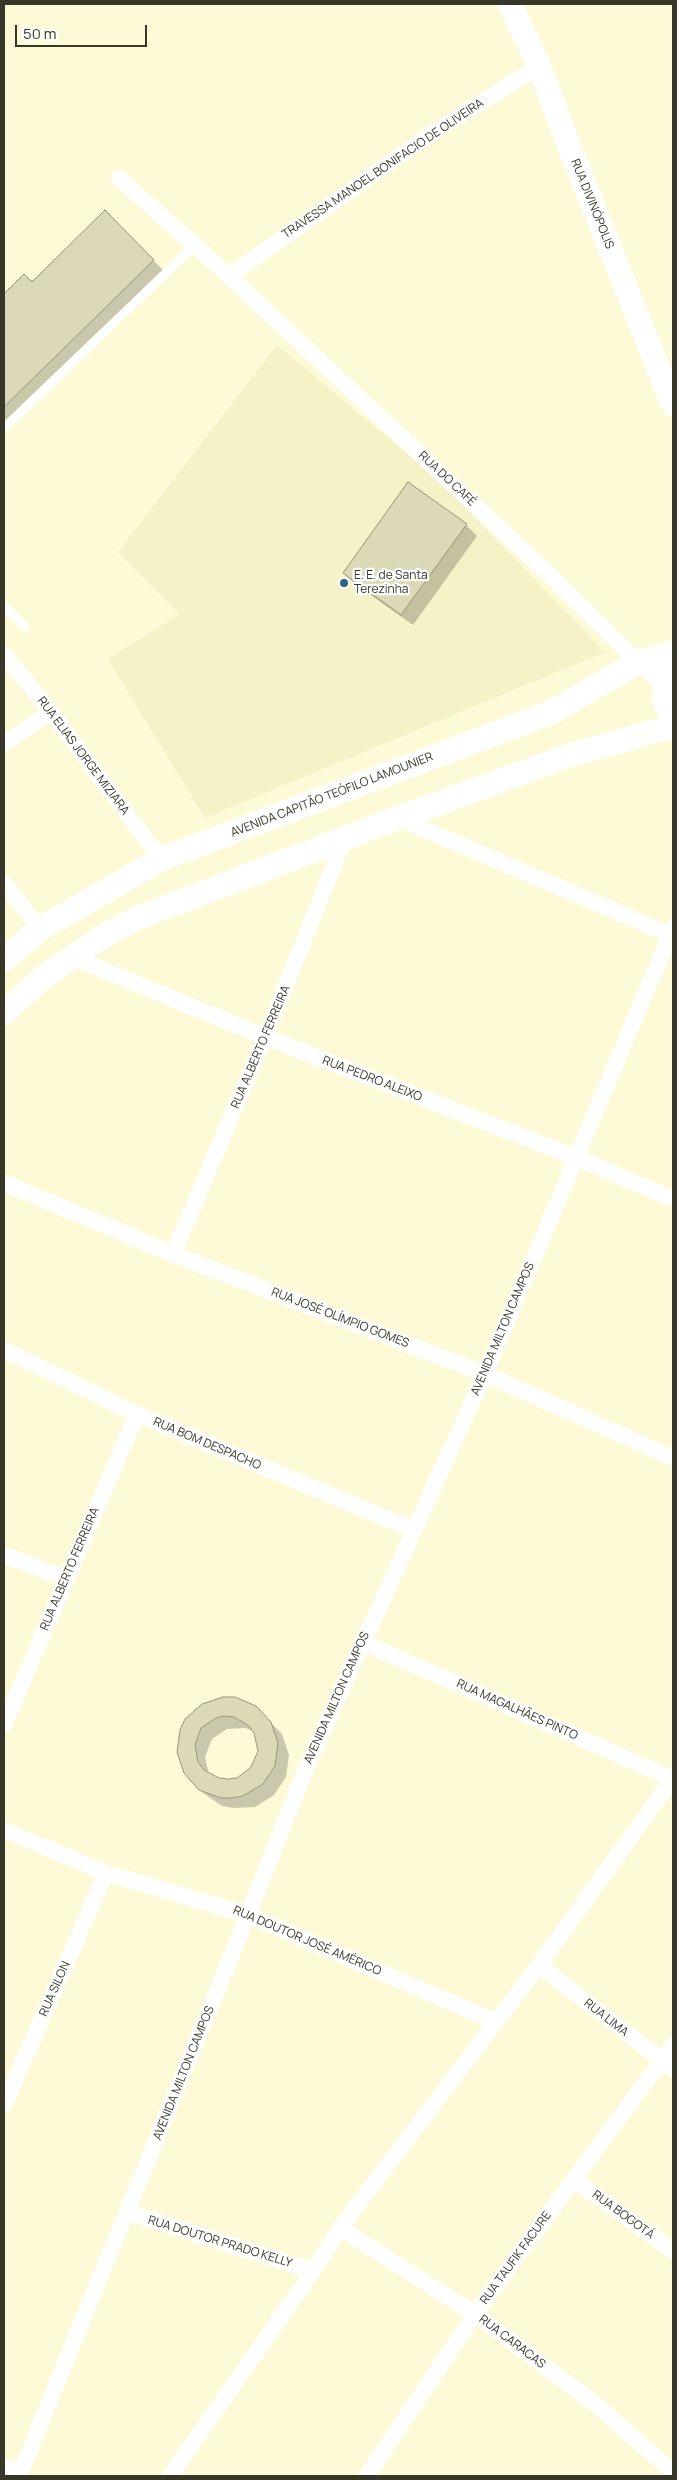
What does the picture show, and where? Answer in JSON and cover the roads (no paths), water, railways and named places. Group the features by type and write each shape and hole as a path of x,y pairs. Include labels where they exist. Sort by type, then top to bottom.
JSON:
{"main road":[{"name":"RUA DIVINÓPOLIS","path":"510,4 539,66 673,405"},
{"name":"AVENIDA CAPITÃO TEÓFILO LAMOUNIER","path":"4,960 40,929 161,859 550,713 638,662 673,654"},
{"path":"673,654 666,669 664,684 664,700 673,718"},
{"path":"6,1004 102,937 135,919 398,818 568,756 673,726"}],"street":[{"name":"TRAVESSA MANOEL BONIFACIO DE OLIVEIRA","path":"229,276 428,136 539,66"},
{"name":"RUA DO CAFÉ","path":"119,178 229,276 546,573 638,662 664,684"},
{"name":"RUA ELIAS JORGE MIZIARA","path":"4,654 51,712 161,859"},
{"path":"4,744 51,712"},
{"path":"398,818 672,933"},
{"name":"RUA ALBERTO FERREIRA","path":"173,1254 265,1037 346,838"},
{"path":"4,883 40,929"},
{"name":"AVENIDA MILTON CAMPOS","path":"19,2475 305,1771 485,1374 575,1157 672,933"},
{"name":"RUA PEDRO ALEIXO","path":"72,957 265,1037 575,1157 673,1199"},
{"name":"RUA JOSÉ OLÍMPIO GOMES","path":"4,1183 173,1254 485,1374 673,1458"},
{"name":"RUA BOM DESPACHO","path":"4,1350 136,1414 414,1530"},
{"name":"RUA ALBERTO FERREIRA","path":"4,1725 136,1414"},
{"path":"4,1555 65,1578"},
{"name":"RUA MAGALHÃES PINTO","path":"362,1642 673,1778"},
{"path":"170,2476 313,2271 340,2228 494,2021 539,1965 673,1778"},
{"name":"RUA DOUTOR JOSÉ AMÉRICO","path":"4,1830 106,1873 248,1915 494,2021"},
{"name":"RUA SILON","path":"4,2105 106,1873"},
{"name":"RUA LIMA","path":"539,1965 668,2065"},
{"name":"RUA TAUFIK FACURE","path":"367,2476 475,2314 573,2179 668,2065 673,2045"},
{"name":"RUA BOGOTÁ","path":"573,2179 673,2251"},
{"name":"RUA DOUTOR PRADO KELLY","path":"127,2212 313,2271"},
{"name":"RUA CARACAS","path":"340,2228 475,2314 595,2404 673,2472"},
{"path":"4,2467 19,2475"}],"lane":[{"path":"4,428 195,245"},
{"path":"4,606 25,626"}],"place":[{"name":"E. E. de Santa Terezinha","path":"344,583"}]}
